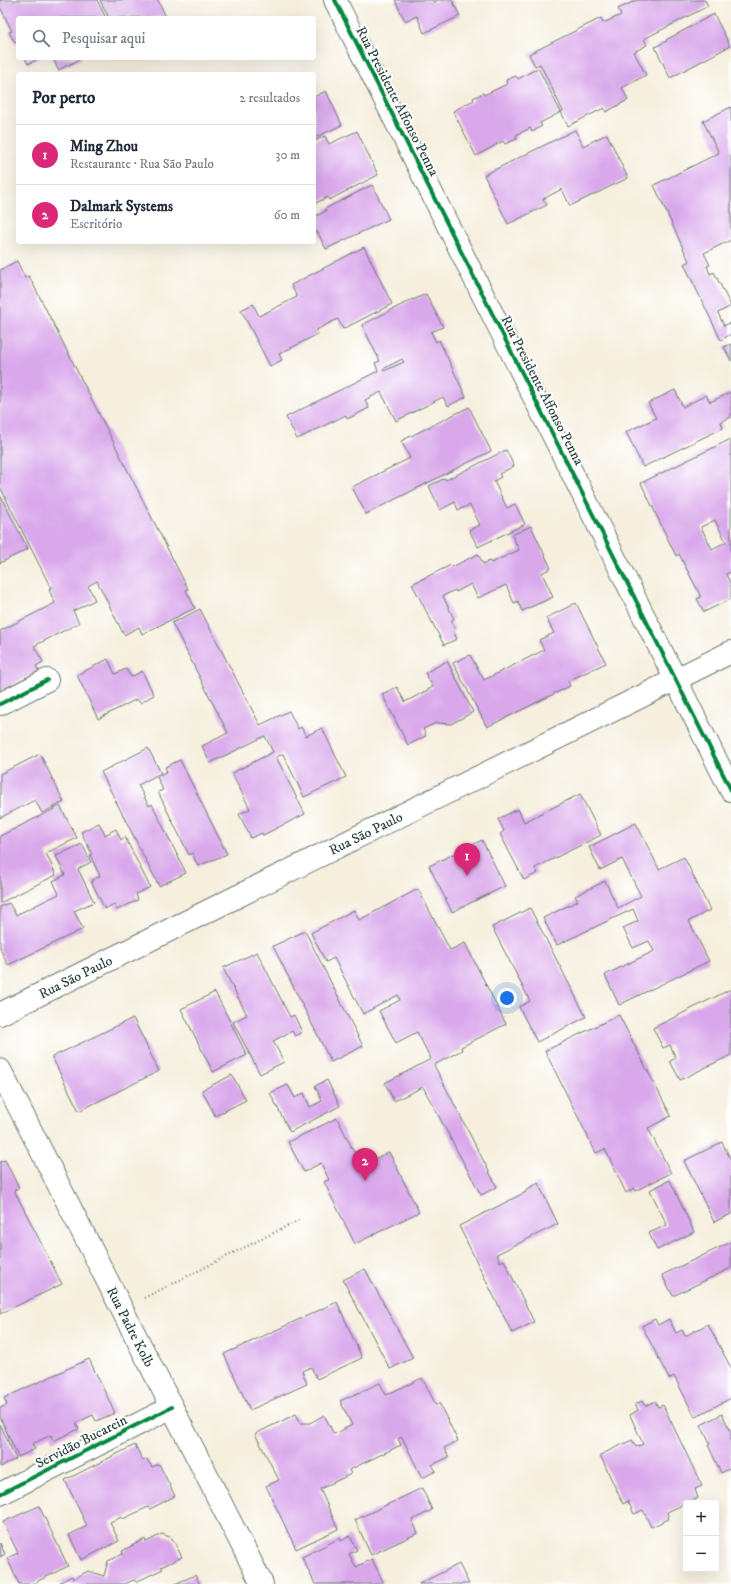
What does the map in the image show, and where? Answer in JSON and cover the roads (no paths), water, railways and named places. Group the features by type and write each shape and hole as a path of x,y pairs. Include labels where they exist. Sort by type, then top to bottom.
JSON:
{"main road":[{"name":"Rua Presidente Affonso Penna","path":"335,0 731,790"},
{"name":"Rua São Paulo","path":"0,1014 731,652"},
{"path":"0,704 47,680"},
{"name":"Rua Padre Kolb","path":"0,1070 262,1584"},
{"name":"Servidão Bucarein","path":"0,1494 172,1407"}],"place":[{"name":"Ming Zhou","path":"467,876"},
{"name":"Dalmark Systems","path":"365,1181"}]}
